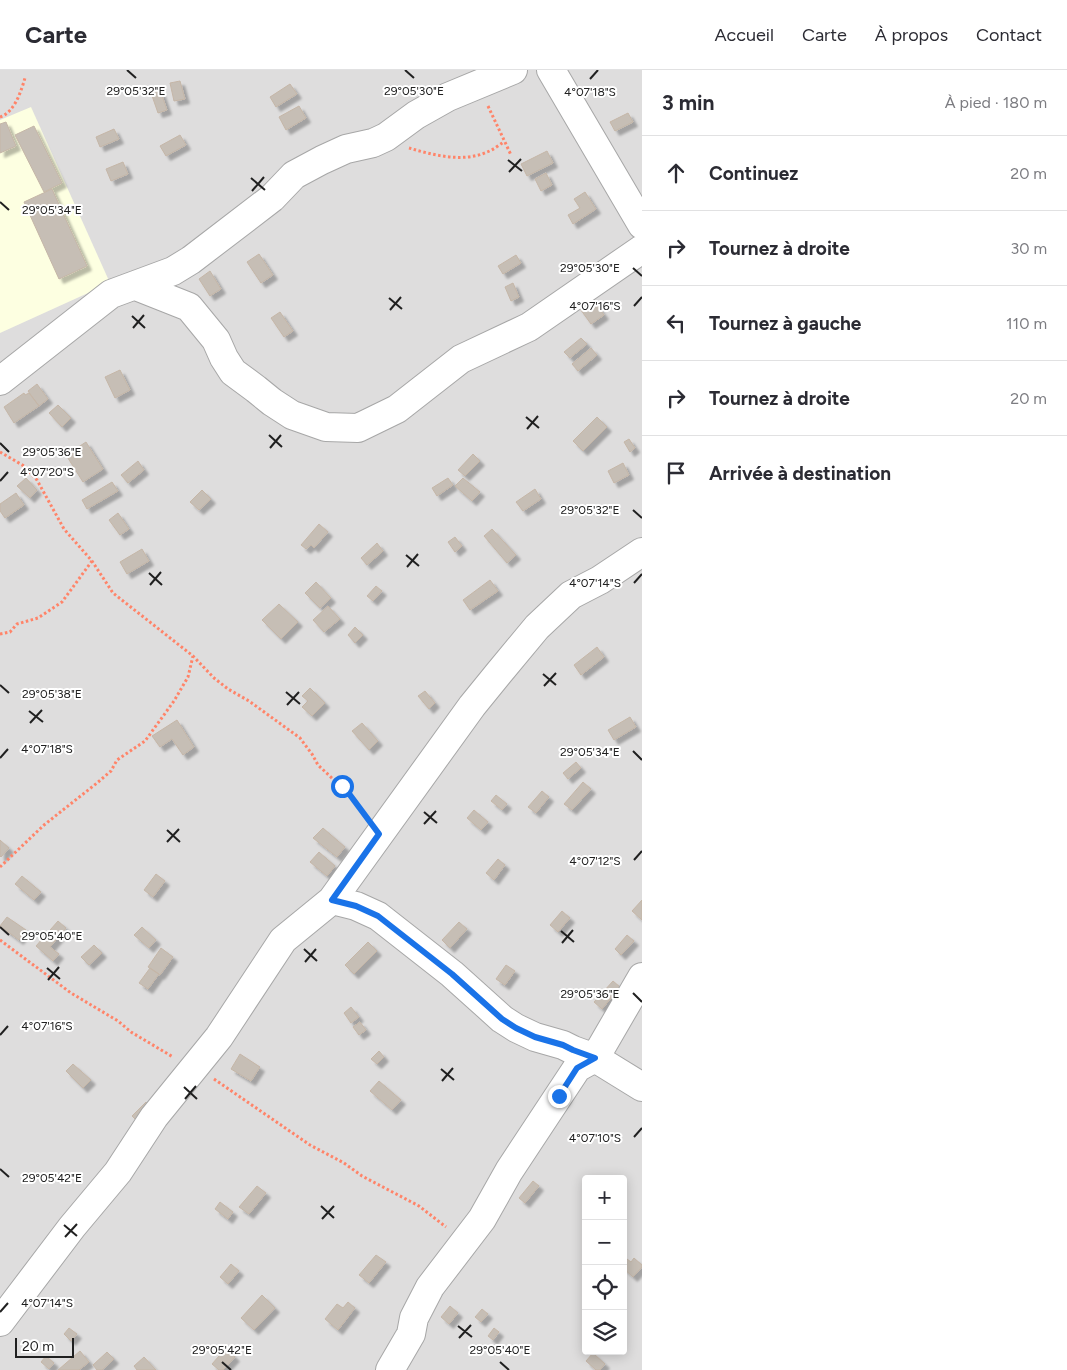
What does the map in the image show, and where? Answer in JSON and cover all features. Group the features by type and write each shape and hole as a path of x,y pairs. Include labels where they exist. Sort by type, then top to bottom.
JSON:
{"street":[{"path":"0,381 111,294 173,271 191,260 272,198 294,175 346,149 373,143 386,137 424,110 448,97 513,70"},
{"path":"551,70 642,225"},
{"path":"136,286 189,307 216,340 233,372 292,415 326,426 358,428 397,409 461,359 529,327 642,249"},
{"path":"0,1322 72,1227 118,1172 154,1117 219,1037 283,940 332,900 472,706 537,628 571,595 600,580 642,552"},
{"path":"332,900 356,906 378,916 452,974 502,1019 516,1028 535,1037 563,1045 595,1058 642,1087"},
{"path":"390,1370 412,1334 414,1318 430,1287 482,1219 509,1171 577,1068 595,1058 642,977"}],"path":[{"path":"0,117 6,115 19,96 25,78"},
{"path":"479,84 511,156"},
{"path":"386,137 400,146 434,155 465,157 487,152 504,142"},
{"path":"0,452 24,466 37,480 64,529 92,562 114,593 193,656 228,690 249,701 300,738 326,773 350,795 379,834"},
{"path":"0,634 10,632 17,624 38,618 62,602 92,562"},
{"path":"0,867 44,825 97,784 111,771 117,760 145,741 174,701 188,677 193,656"},
{"path":"0,940 2,944 71,993 118,1021 130,1032 222,1084 310,1146 344,1162 362,1176 419,1206 464,1242"}],"shaded area":[{"path":"0,70 642,70 642,1370 0,1370"},
{"path":"31,107 110,283 0,333 0,120"}],"building":[{"path":"180,81 185,99 174,101 170,83"},
{"path":"290,84 297,94 276,107 270,97"},
{"path":"159,87 167,110 158,113 150,90"},
{"path":"299,106 306,118 286,130 279,117"},
{"path":"628,113 633,122 615,131 610,122"},
{"path":"6,122 16,146 0,153 0,124"},
{"path":"34,126 62,183 44,192 15,135"},
{"path":"114,129 119,139 100,147 96,137"},
{"path":"180,135 186,145 166,156 160,146"},
{"path":"547,151 553,163 527,176 521,164"},
{"path":"123,162 128,174 111,181 106,169"},
{"path":"546,173 552,185 541,191 535,179"},
{"path":"52,189 87,266 59,279 24,202"},
{"path":"585,192 596,209 573,224 568,215 580,208 574,199"},
{"path":"259,254 273,275 261,283 247,262"},
{"path":"516,255 521,263 503,274 498,266"},
{"path":"210,271 221,289 210,296 199,279"},
{"path":"513,283 519,297 511,301 505,287"},
{"path":"591,297 604,315 591,324 578,306"},
{"path":"280,312 293,331 284,337 271,318"},
{"path":"581,338 587,344 570,358 564,352"},
{"path":"591,348 597,355 578,371 572,364"},
{"path":"120,370 130,390 115,398 105,377"},
{"path":"37,384 48,399 39,406 28,391"},
{"path":"24,393 25,395 29,393 39,406 14,423 4,407"},
{"path":"58,405 71,418 62,427 49,413"},
{"path":"597,417 607,427 583,451 573,441"},
{"path":"629,439 635,448 630,452 624,442"},
{"path":"86,442 103,469 83,482 66,455"},
{"path":"473,454 480,461 465,476 458,470"},
{"path":"138,461 144,470 128,483 121,475"},
{"path":"623,463 629,475 614,483 608,471"},
{"path":"26,478 37,490 30,498 17,486"},
{"path":"448,478 453,485 437,496 432,488"},
{"path":"463,478 480,492 472,501 455,486"},
{"path":"112,482 118,491 87,509 82,500"},
{"path":"535,489 541,499 523,511 516,502"},
{"path":"202,490 211,499 199,510 190,502"},
{"path":"16,493 24,505 5,518 0,511 0,504"},
{"path":"118,513 129,529 120,535 109,520"},
{"path":"319,524 328,532 314,548 311,545 306,549 301,545"},
{"path":"492,529 516,555 507,563 484,536"},
{"path":"455,537 462,546 455,552 448,542"},
{"path":"377,543 383,551 367,565 361,558"},
{"path":"142,549 149,561 127,574 120,562"},
{"path":"490,580 498,591 470,610 463,600"},
{"path":"316,582 331,598 320,608 305,593"},
{"path":"376,586 382,591 373,601 367,596"},
{"path":"279,604 298,622 281,639 262,620"},
{"path":"328,606 340,619 324,632 313,620"},
{"path":"355,627 363,635 355,643 348,635"},
{"path":"597,647 604,657 581,675 574,665"},
{"path":"310,688 325,703 312,716 302,707 308,701 302,696"},
{"path":"425,691 435,703 429,709 418,696"},
{"path":"630,717 636,727 614,740 608,730"},
{"path":"177,720 194,747 183,755 172,739 160,747 152,736"},
{"path":"362,723 378,741 369,750 352,731"},
{"path":"576,762 581,768 568,779 563,773"},
{"path":"583,782 591,789 572,810 564,804"},
{"path":"542,791 549,797 536,813 528,807"},
{"path":"496,795 507,804 502,810 491,801"},
{"path":"474,810 488,822 481,830 467,818"},
{"path":"323,828 345,847 337,857 313,838"},
{"path":"0,840 9,848 1,857 0,856"},
{"path":"319,852 335,866 327,876 310,862"},
{"path":"498,859 505,865 494,880 486,873"},
{"path":"156,874 165,881 153,897 144,890"},
{"path":"22,876 41,892 34,900 15,884"},
{"path":"642,900 642,920 632,911"},
{"path":"562,911 570,918 558,932 550,925"},
{"path":"7,917 26,930 19,940 0,926"},
{"path":"58,921 66,928 50,947 59,954 53,961 36,946"},
{"path":"459,922 467,929 450,948 442,940"},
{"path":"142,927 156,940 149,948 134,935"},
{"path":"627,935 634,941 621,955 615,949"},
{"path":"368,942 377,951 354,974 345,965"},
{"path":"94,945 102,953 89,965 81,957"},
{"path":"161,948 173,957 160,975 148,967"},
{"path":"506,965 515,971 505,985 496,979"},
{"path":"150,968 159,974 148,989 139,983"},
{"path":"613,981 620,987 602,1009 594,1002"},
{"path":"351,1007 359,1017 351,1023 344,1013"},
{"path":"360,1022 366,1030 359,1035 353,1027"},
{"path":"379,1051 384,1057 377,1064 371,1059"},
{"path":"240,1054 260,1067 251,1081 231,1069"},
{"path":"73,1064 91,1080 83,1088 66,1071"},
{"path":"379,1081 401,1100 392,1110 370,1091"},
{"path":"146,1102 151,1108 138,1122 132,1116"},
{"path":"533,1181 539,1186 525,1203 519,1198"},
{"path":"257,1186 266,1193 249,1214 239,1207"},
{"path":"220,1202 233,1212 228,1219 215,1209"},
{"path":"376,1255 386,1262 369,1283 359,1275"},
{"path":"634,1258 642,1265 633,1277 627,1272 627,1259 631,1262"},
{"path":"231,1264 239,1271 228,1284 220,1277"},
{"path":"262,1295 275,1308 254,1330 241,1318"},
{"path":"348,1302 355,1308 338,1330 325,1319 337,1304 343,1308"},
{"path":"450,1306 458,1313 449,1324 441,1317"},
{"path":"482,1309 488,1314 481,1322 475,1317"},
{"path":"69,1328 77,1334 71,1341 64,1334"},
{"path":"494,1328 499,1332 493,1340 488,1336"},
{"path":"226,1348 235,1357 223,1370 219,1370 212,1364"},
{"path":"80,1351 89,1362 79,1370 58,1370"},
{"path":"107,1352 114,1359 102,1370 97,1370 93,1365"},
{"path":"591,1355 595,1355 605,1364 600,1370 596,1370 586,1361"},
{"path":"46,1356 54,1363 49,1369 41,1362"},
{"path":"144,1357 156,1370 137,1370 134,1366"}],"route":[{"path":"342,786 379,834 332,900 356,906 378,916 452,974 502,1019 516,1028 535,1037 563,1045 595,1058 577,1068 559,1096"}]}
